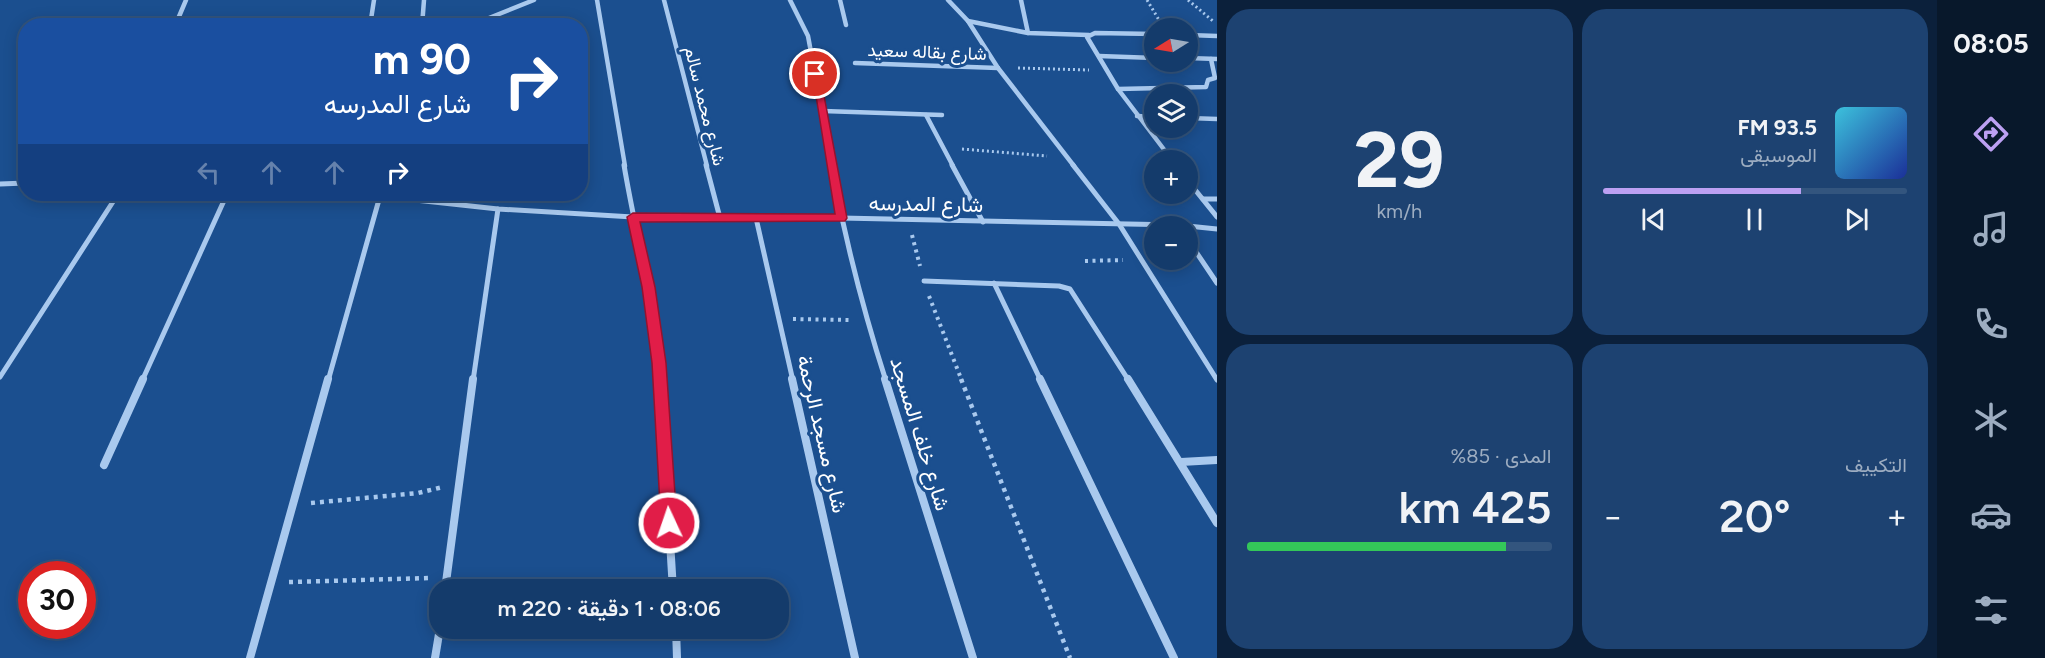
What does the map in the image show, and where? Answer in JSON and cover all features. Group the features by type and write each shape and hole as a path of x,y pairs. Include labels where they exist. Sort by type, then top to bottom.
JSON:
{"street":[{"path":"178,18 186,0"},
{"path":"371,18 374,0"},
{"path":"423,18 424,0"},
{"path":"489,18 534,0"},
{"path":"597,0 633,217 649,287 659,363 672,579"},
{"name":"شارع محمد سالم","path":"664,0 720,218"},
{"name":"شارع خلف المسجد","path":"790,0 808,36 841,218 867,321 973,658"},
{"path":"840,0 846,25"},
{"path":"948,0 968,21 998,68 1119,224 1217,380"},
{"path":"1021,0 1028,33"},
{"path":"968,21 1028,33 1144,34"},
{"path":"1089,35 1088,37 1118,89 1164,150"},
{"path":"1198,35 1217,36"},
{"path":"1099,56 1144,58"},
{"path":"1118,89 1206,87 1207,81 1215,78 1214,59 1198,58"},
{"name":"شارع بقاله سعيد","path":"855,63 998,68"},
{"path":"823,111 942,116"},
{"path":"926,115 983,222"},
{"path":"1137,116 1144,116"},
{"path":"1198,118 1217,119"},
{"path":"0,184 18,183"},
{"path":"1198,194 1217,217"},
{"path":"1203,200 1217,199"},
{"path":"0,377 113,201"},
{"path":"104,465 224,201"},
{"path":"250,658 379,201"},
{"name":"شارع المدرسه","path":"425,201 498,209 633,217 841,218 1144,225"},
{"path":"447,577 458,483 498,209"},
{"name":"شارع مسجد الرحمة","path":"756,218 855,658"},
{"name":"شارع المدرسه","path":"1198,228 1217,229"},
{"path":"1198,255 1217,283"},
{"path":"924,281 1066,287 1073,292 1217,523"},
{"path":"994,283 1174,658"},
{"path":"1181,462 1217,460"},
{"path":"435,658 438,639"},
{"path":"676,639 677,658"}],"path":[{"path":"1147,0 1158,18"},
{"path":"1188,0 1217,24"},
{"path":"998,68 1107,71"},
{"path":"943,146 999,154 1066,157"},
{"path":"909,220 924,281 1070,658"},
{"path":"1085,261 1201,260"},
{"path":"779,319 867,321"},
{"path":"292,504 418,493 458,483"},
{"path":"272,583 447,577"}],"route":[{"path":"669,523 659,363 649,287 633,217 841,218 815,74"}]}
